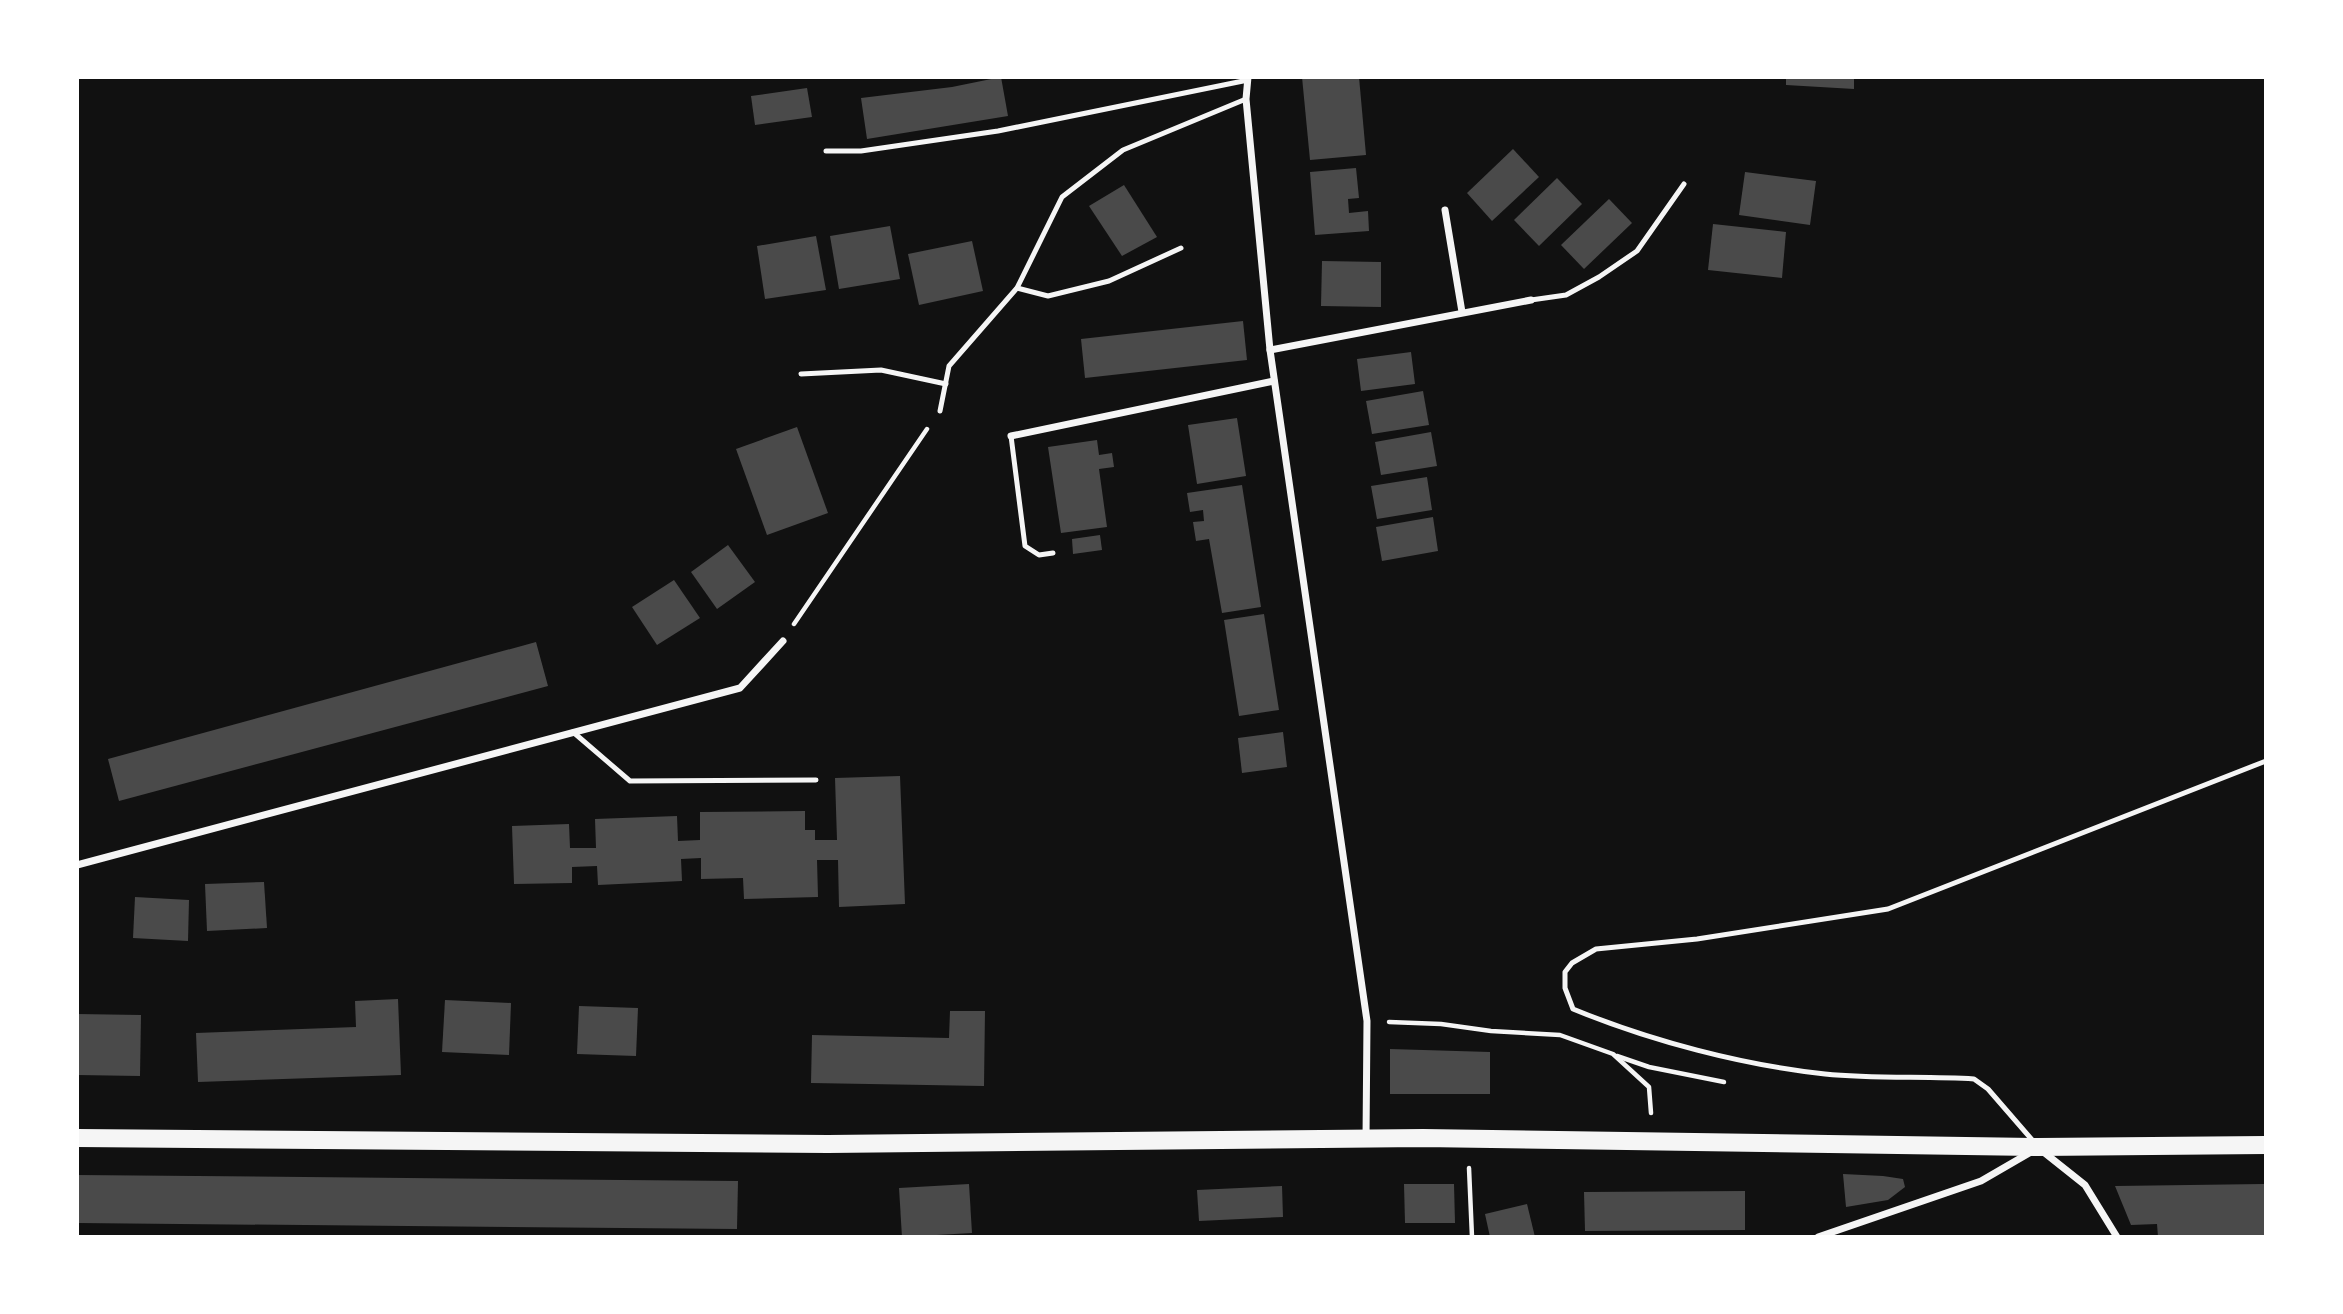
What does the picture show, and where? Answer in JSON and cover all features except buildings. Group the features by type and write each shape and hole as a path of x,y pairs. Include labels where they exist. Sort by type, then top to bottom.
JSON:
{"main road":[{"path":"77,1138 828,1144 1468,1139 2038,1147 2266,1145"}],"street":[{"path":"1248,78 1246,99 1270,350 1367,1021 1366,1139"},
{"path":"1445,210 1462,312"},
{"path":"1270,350 1531,300"},
{"path":"1011,436 1274,381"},
{"path":"77,865 740,688 783,641"},
{"path":"1818,1237 1981,1181 2038,1147 2085,1185 2117,1237"}],"lane":[{"path":"826,151 861,151 998,131 1248,78"},
{"path":"940,411 949,366 1017,288 1062,197 1123,150 1246,99"},
{"path":"1531,300 1566,295 1637,251 1684,184"},
{"path":"1017,288 1048,296 1109,281 1181,248"},
{"path":"801,374 881,370 946,383"},
{"path":"1011,436 1025,547 1039,555 1054,553"},
{"path":"573,732 630,781 816,780"},
{"path":"2038,1147 1988,1089 1974,1079 1826,1074 1723,1056 1605,1022 1573,1009 1564,988 1565,972 1572,963 1596,950 1697,939 1888,909 2266,761"}],"path":[{"path":"783,641 940,411"},
{"path":"1367,1021 1441,1024 1491,1031 1560,1035 1613,1054 1649,1087 1654,1141"},
{"path":"1468,1139 1472,1237"}]}
